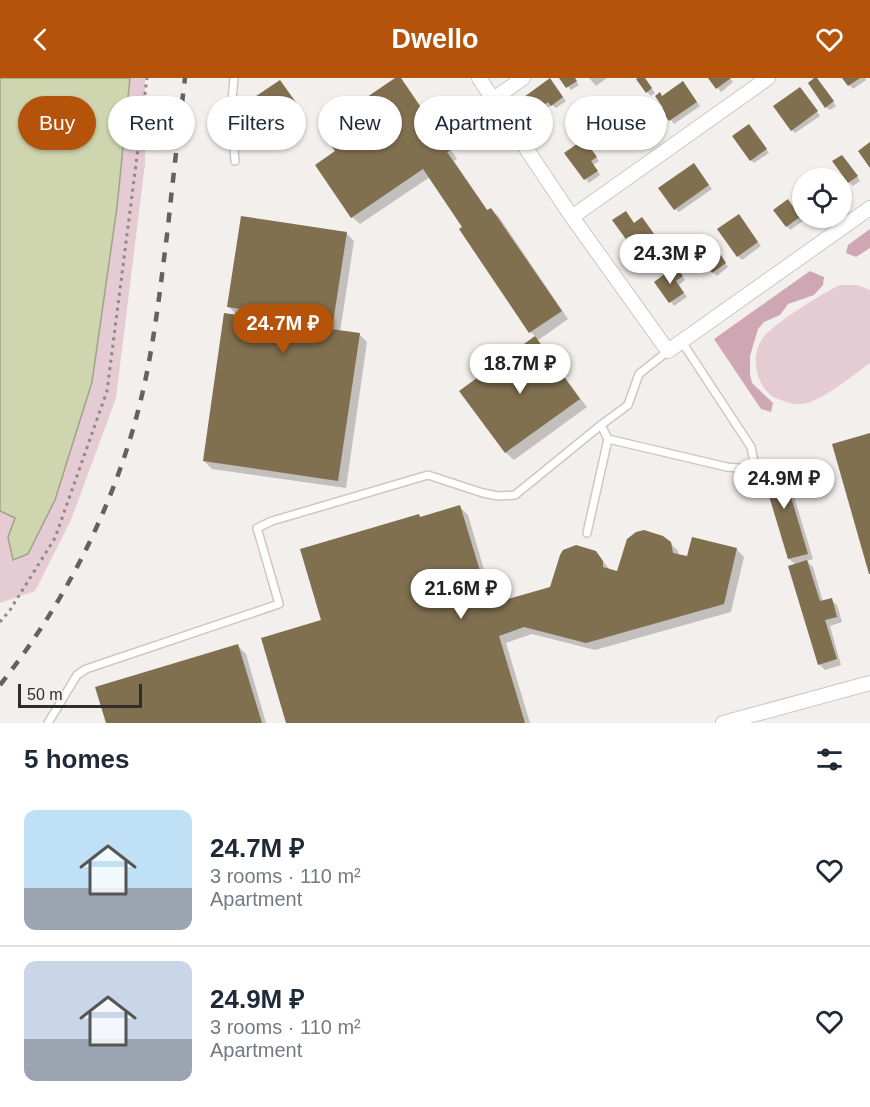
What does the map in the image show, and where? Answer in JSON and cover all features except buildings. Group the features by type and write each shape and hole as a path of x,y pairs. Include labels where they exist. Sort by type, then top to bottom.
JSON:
{"street":[{"path":"479,78 492,96"},
{"path":"498,96 523,78"},
{"path":"572,217 768,78"},
{"path":"528,150 572,217 668,351 870,208"},
{"path":"723,723 870,683"}],"lane":[{"path":"234,78 231,111 235,160"},
{"path":"608,440 727,467 749,469 754,462 750,447 682,342"},
{"path":"48,723 77,675 87,669 279,604 257,528 272,521 428,475 483,493 498,496 515,495 628,405 639,374 668,351"},
{"path":"586,533 608,440 601,425"}],"path":[{"path":"0,622 55,538 107,391 147,78"}],"shaded area":[{"path":"0,78 145,78 145,96 108,96 108,150 145,150 116,398 71,520 35,591 0,603"},
{"path":"0,78 130,78 128,96 108,96 108,150 123,150 92,382 55,500 28,554 13,560 8,537 15,518 0,511"},
{"path":"870,229 870,248 856,257 846,253 848,245"},
{"path":"810,271 824,277 823,285 814,295 788,304 780,315 764,322 758,329 750,356 750,374 752,383 773,403 771,412 761,409 714,339"},
{"path":"840,285 857,285 870,290 870,363 832,391 808,403 791,403 773,397 762,385 757,370 756,354 762,339 787,317"}],"railway":[{"path":"0,685 51,613 73,574 111,494 126,452 138,410 154,332 185,78"}]}
